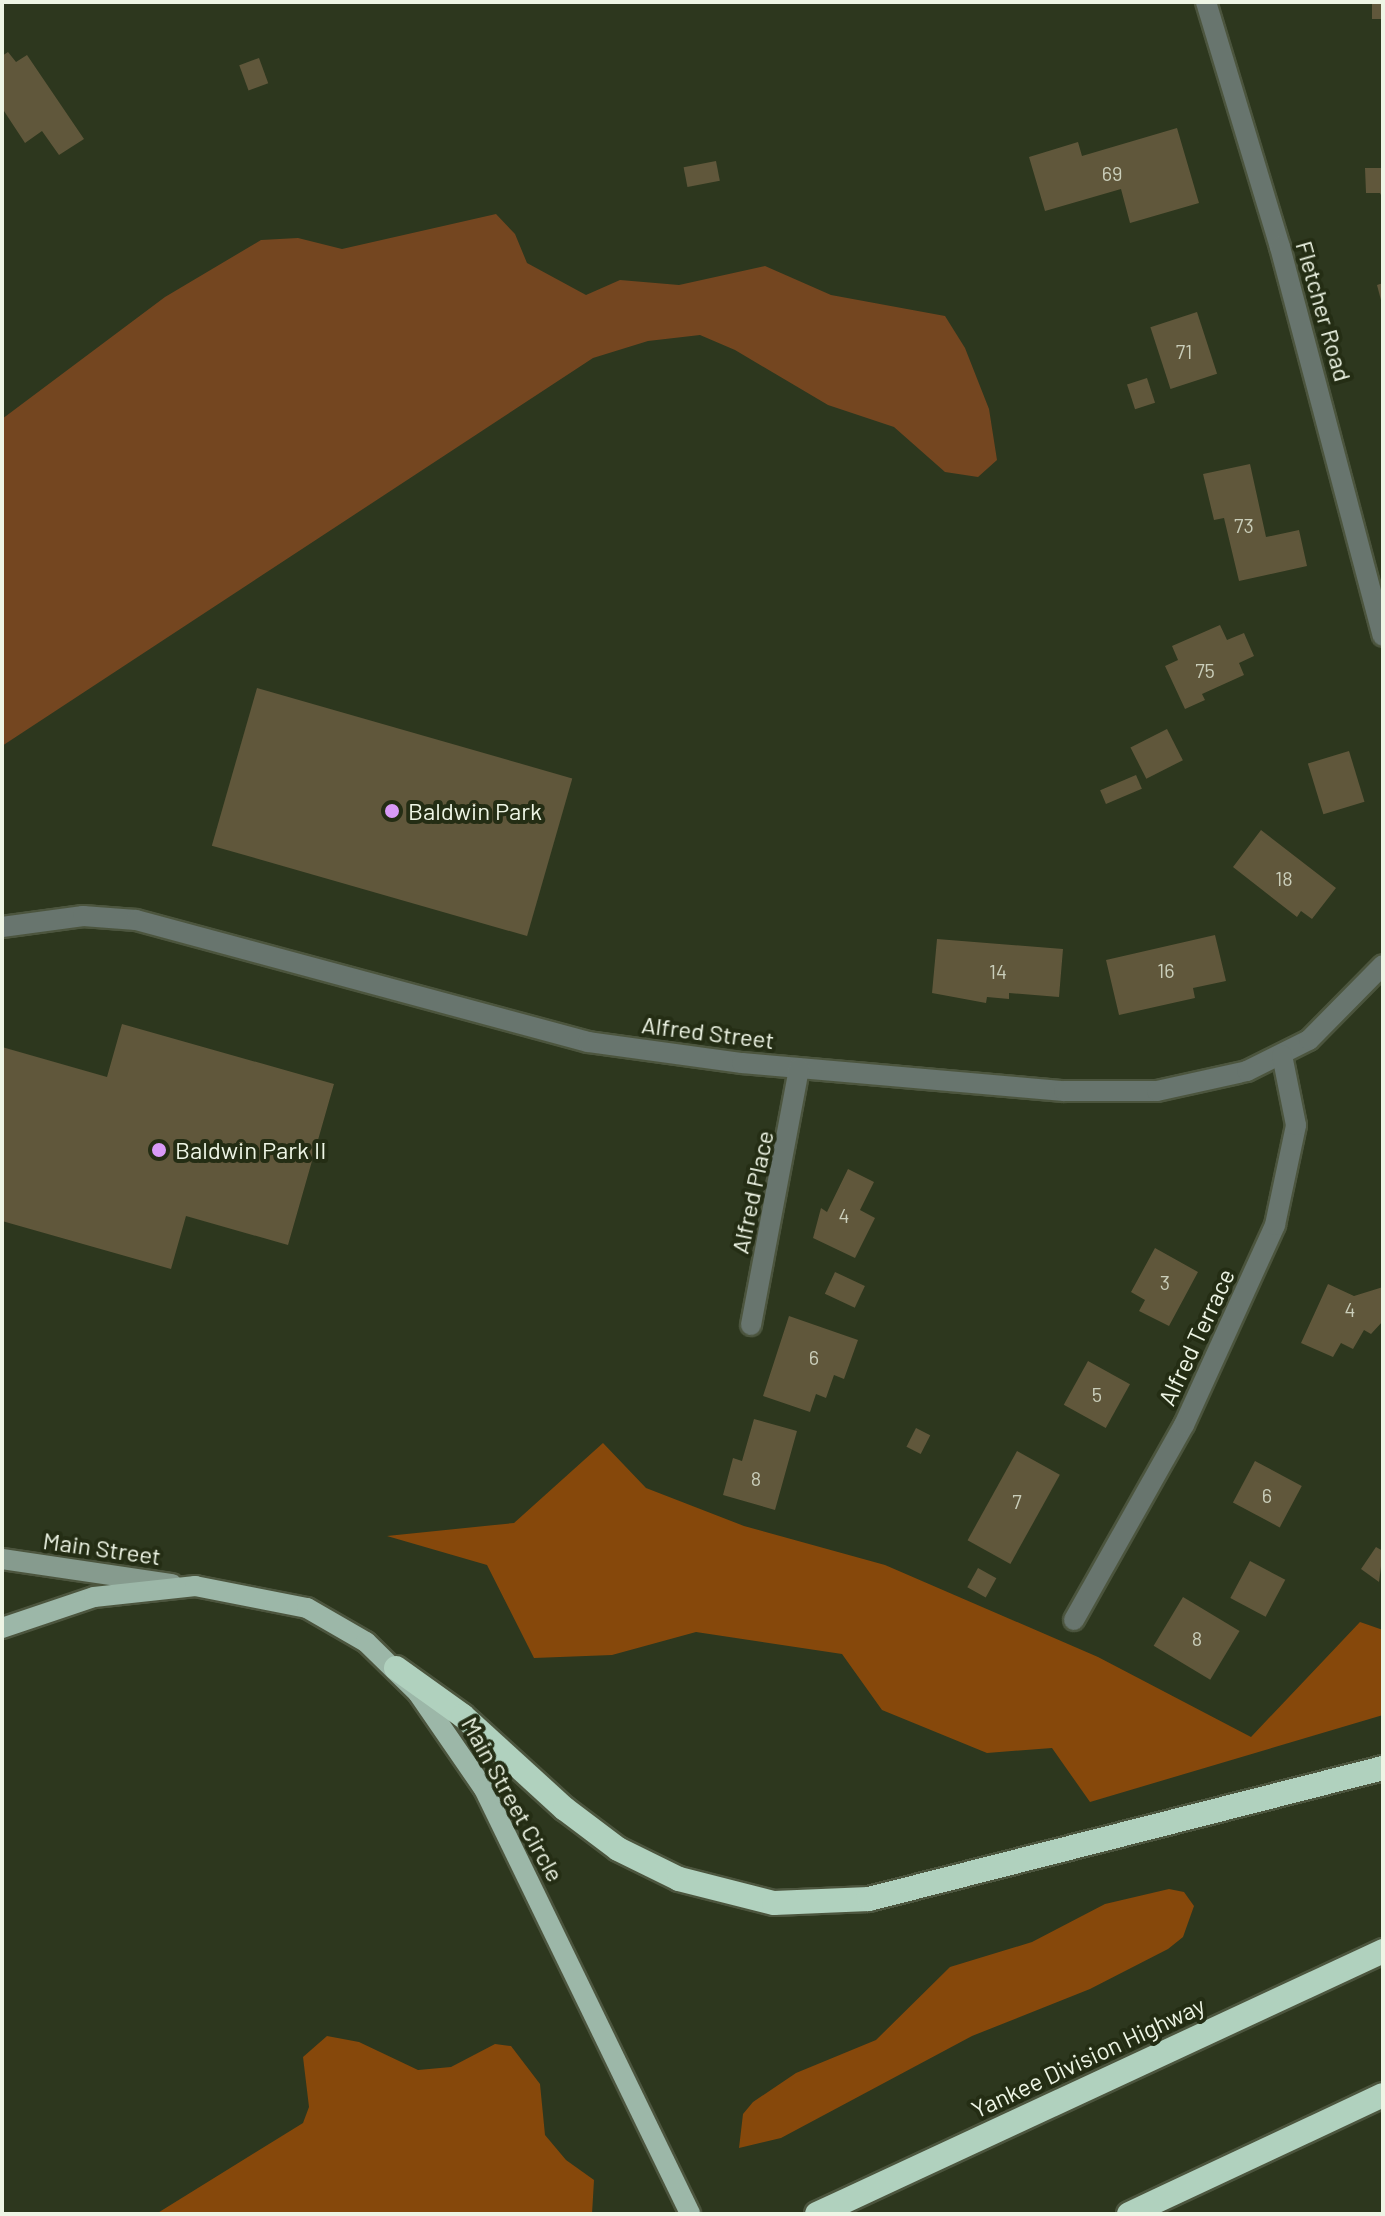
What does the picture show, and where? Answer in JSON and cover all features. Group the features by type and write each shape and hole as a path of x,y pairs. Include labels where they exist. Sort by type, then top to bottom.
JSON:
{"highway":[{"path":"396,1668 463,1716 565,1809 618,1849 679,1879 774,1903 869,1899 1383,1768"},
{"name":"Yankee Division Highway","path":"817,2214 1383,1951"},
{"path":"1129,2214 1383,2095"}],"main road":[{"name":"Main Street","path":"2,1559 195,1586"},
{"name":"Main Street Circle","path":"2,1628 94,1597 195,1586 307,1608 356,1635 396,1668 442,1724 484,1789 690,2214"}],"street":[{"name":"Fletcher Road","path":"1206,2 1280,247 1383,636"},
{"name":"Alfred Street","path":"2,927 83,916 136,920 588,1042 799,1068 1131,1093 1223,1079 1282,1055 1327,1026 1383,965"},
{"name":"Alfred Terrace","path":"1074,1620 1184,1425 1275,1225 1296,1125 1282,1055"},
{"name":"Alfred Place","path":"751,1325 799,1068"}],"shaded area":[{"path":"496,214 515,234 527,263 586,295 620,280 679,285 765,266 831,295 945,316 965,348 989,409 997,460 978,477 945,472 894,427 828,405 735,350 700,335 648,341 593,358 2,746 2,419 165,297 261,240 298,238 342,249"},
{"path":"603,1443 646,1488 744,1526 885,1565 1098,1657 1251,1737 1360,1622 1383,1630 1383,1715 1090,1802 1052,1748 987,1753 882,1710 842,1654 696,1632 612,1655 534,1658 487,1565 387,1536 514,1523"},
{"path":"1169,1889 1184,1892 1194,1906 1183,1937 1168,1949 1090,1989 972,2036 781,2138 739,2148 743,2114 753,2102 796,2073 876,2040 950,1967 1032,1942 1105,1904"},
{"path":"327,2036 359,2042 418,2070 451,2067 495,2044 511,2046 540,2084 545,2135 566,2160 594,2180 592,2214 156,2214 303,2123 309,2107 303,2057"}],"building":[{"path":"1372,2 1383,2 1383,19 1372,19"},
{"path":"8,52 16,62 27,55 84,139 59,155 42,131 25,143 2,108 2,56"},
{"path":"259,58 268,83 249,91 239,65"},
{"path":"1177,128 1199,203 1130,223 1121,189 1045,211 1029,157 1078,142 1082,156"},
{"path":"716,161 720,181 687,187 684,167"},
{"path":"1365,168 1383,168 1383,199 1380,193 1366,193"},
{"path":"1383,283 1383,303 1382,304 1377,285"},
{"path":"1197,312 1217,374 1170,389 1150,327"},
{"path":"1147,378 1155,403 1135,409 1127,384"},
{"path":"1250,464 1266,537 1299,530 1307,566 1239,581 1224,518 1214,520 1203,474"},
{"path":"1220,625 1227,640 1244,633 1254,656 1239,663 1244,675 1202,694 1205,700 1185,709 1165,666 1178,660 1172,646"},
{"name":"Baldwin Park","path":"257,688 572,778 527,936 212,846"},
{"path":"1167,729 1183,760 1146,779 1130,748"},
{"path":"1349,751 1364,802 1323,814 1308,764"},
{"path":"1136,775 1142,789 1106,804 1100,790"},
{"path":"1261,830 1336,888 1312,919 1301,911 1297,917 1233,867"},
{"path":"1215,935 1226,981 1193,988 1195,998 1119,1015 1106,960"},
{"path":"937,939 1063,949 1059,997 1009,993 1009,999 987,997 986,1003 932,993"},
{"name":"Baldwin Park II","path":"122,1024 334,1084 288,1245 186,1216 171,1269 2,1221 2,1047 107,1077"},
{"path":"848,1169 874,1182 860,1210 875,1218 855,1258 813,1238 821,1208 827,1212"},
{"path":"1155,1248 1198,1272 1169,1326 1139,1311 1145,1300 1131,1292"},
{"path":"835,1272 865,1286 855,1308 825,1294"},
{"path":"1328,1284 1354,1296 1383,1287 1383,1321 1371,1334 1364,1330 1353,1349 1341,1343 1333,1357 1301,1343"},
{"path":"789,1316 858,1340 844,1379 834,1375 826,1398 816,1394 810,1412 763,1396"},
{"path":"1088,1361 1130,1384 1106,1428 1064,1405"},
{"path":"754,1419 797,1431 775,1510 723,1495 733,1458 742,1461"},
{"path":"916,1428 930,1435 921,1454 906,1447"},
{"path":"1017,1451 1060,1475 1010,1564 968,1540"},
{"path":"1255,1461 1302,1486 1280,1527 1233,1502"},
{"path":"1376,1547 1383,1551 1379,1582 1361,1569"},
{"path":"1250,1561 1285,1580 1266,1617 1230,1598"},
{"path":"978,1568 996,1578 986,1597 967,1587"},
{"path":"1183,1597 1240,1631 1210,1680 1154,1646"}],"place":[{"name":"Baldwin Park","path":"392,811"},
{"name":"Baldwin Park II","path":"159,1150"}]}
